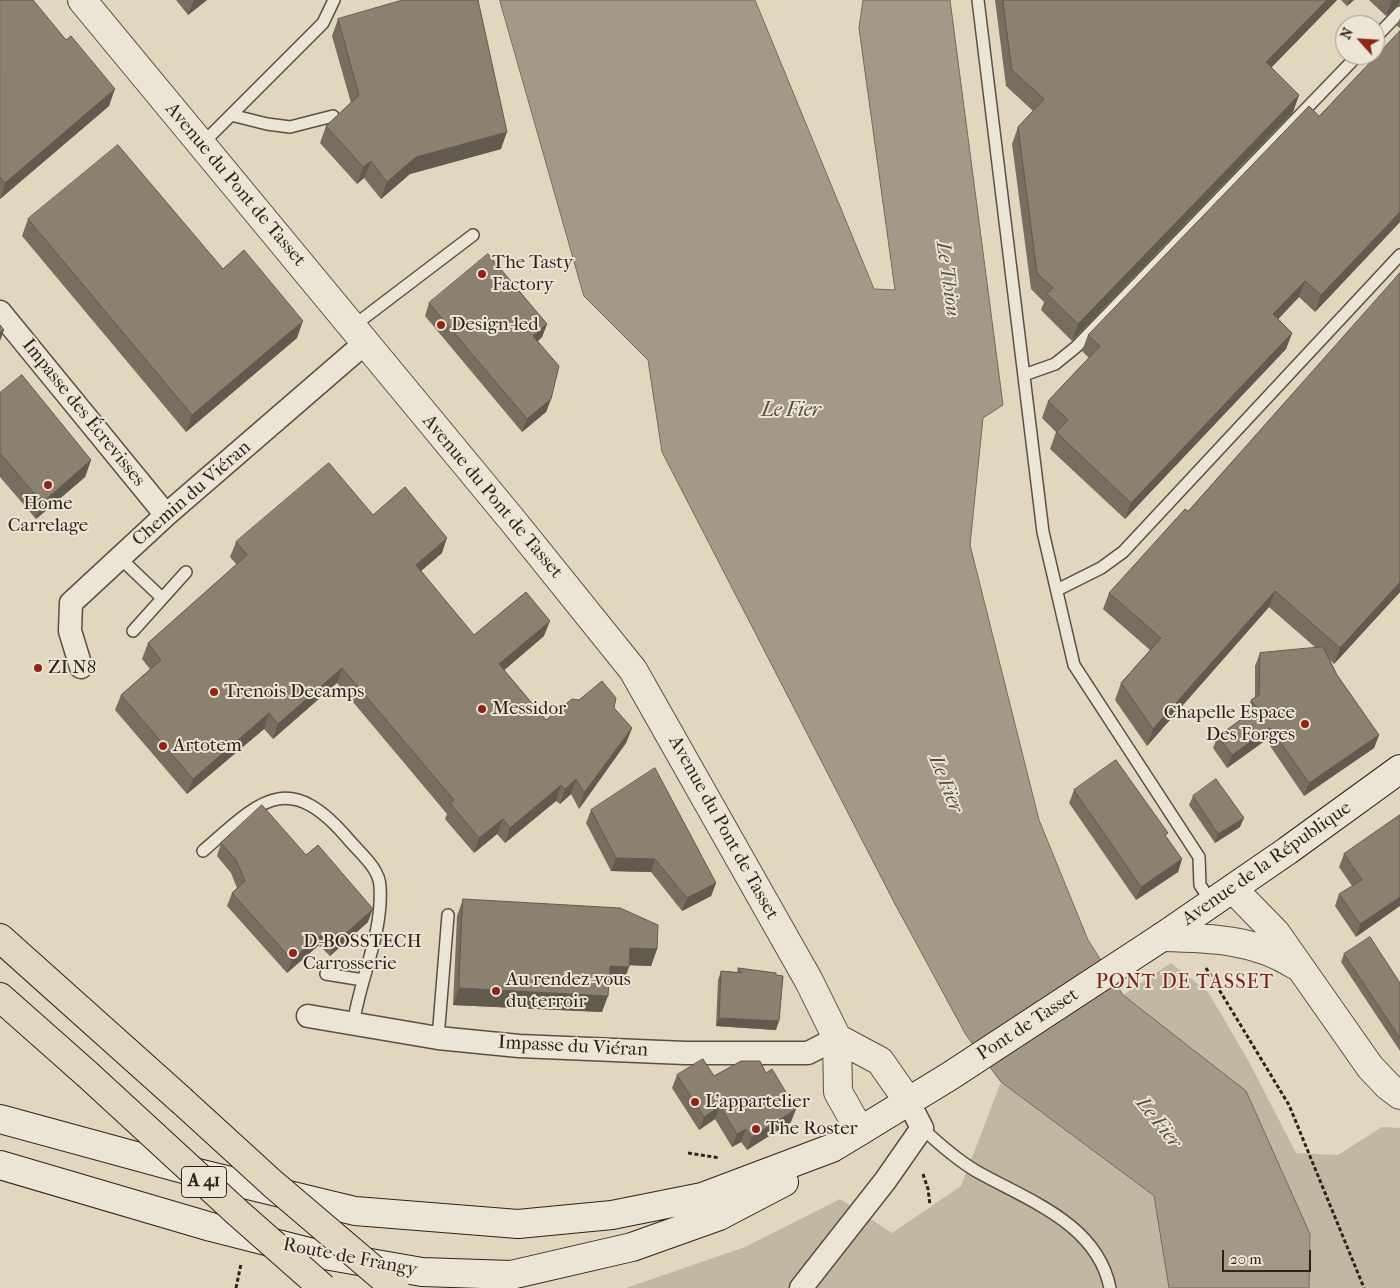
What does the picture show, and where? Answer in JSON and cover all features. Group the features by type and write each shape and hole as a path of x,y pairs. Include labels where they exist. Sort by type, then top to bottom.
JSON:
{"highway":[{"name":"A 41","path":"0,938 273,1184 395,1288"},
{"name":"A 41","path":"0,997 323,1288"}],"main road":[{"name":"Avenue du Pont de Tasset","path":"82,0 633,670 809,981 838,1038 838,1092 860,1131"},
{"name":"Avenue de la République","path":"1132,957 1223,896 1400,769"},
{"path":"1223,896 1276,933 1370,1067 1388,1086 1400,1095"},
{"path":"1162,937 1253,944 1276,953 1304,972"},
{"name":"Pont de Tasset","path":"950,1076 1132,957"},
{"path":"838,1038 880,1062 908,1101"},
{"name":"Route de Frangy","path":"0,1165 202,1225 314,1253 422,1272 511,1275 632,1247 719,1216 788,1181 832,1148 950,1076"},
{"name":"Route de Frangy","path":"0,1119 198,1173 356,1211 518,1224 612,1215 702,1197 832,1148"}],"street":[{"name":"Impasse des Écrevisses","path":"0,312 166,515"},
{"name":"Chemin du Viéran","path":"81,667 70,630 71,603 359,335"},
{"name":"Impasse du Viéran","path":"308,1016 438,1038 554,1048 685,1053 808,1053 838,1038"},
{"path":"801,1288 885,1181 922,1128 908,1101"}],"lane":[{"path":"202,144 323,23 334,0"},
{"path":"978,0 1043,532 1074,666 1200,857 1200,884 1223,896"},
{"path":"1385,28 1400,12"},
{"path":"1024,374 1055,364 1076,347 1348,65"},
{"path":"231,115 267,124 290,127 332,116"},
{"path":"359,335 472,235"},
{"path":"1057,590 1101,568 1123,552 1400,255"},
{"path":"120,558 162,598"},
{"path":"133,631 186,572"},
{"path":"203,851 251,809 276,798 302,800 323,814 340,830 375,870 380,884 380,912 353,1025"},
{"path":"438,1038 448,915"},
{"path":"326,974 363,980"},
{"path":"922,1128 966,1164 1047,1207 1068,1224 1084,1239 1099,1259 1110,1288"}],"path":[{"path":"1212,940 1200,956 1290,1105 1364,1288"},
{"path":"688,1153 727,1160"}],"shaded area":[{"path":"1171,963 1208,992 1248,1060 1296,1153 1338,1155 1382,1127 1400,1128 1400,1288 1309,1288 1310,1234 1123,995"},
{"path":"1001,1082 1154,1197 1169,1288 626,1288 745,1247 840,1199 892,1233 961,1186"}],"water":[{"name":"Le Fier","path":"500,0 755,0 874,289 895,290 859,28 863,0 950,0 1003,405 983,418 970,545 1039,820 1088,940 1123,995 1246,1091 1310,1234 1309,1288 1169,1288 1154,1196 1001,1082 966,1035 895,904 662,452 648,360 584,296"}],"building":[{"path":"0,0 33,0 66,40 71,36 115,89 5,183 0,177"},
{"path":"403,0 478,0 507,132 416,157 387,182 371,161 363,167 326,126 359,95 338,19"},
{"path":"1003,0 1327,0 1266,62 1299,95 1078,324 1047,294 1053,288 1037,273 1018,127 1044,99 1012,70"},
{"path":"1400,31 1400,212 1321,295 1305,281 1273,314 1292,333 1131,503 1056,432 1068,420 1048,401 1100,346 1088,335 1309,106 1319,116 1368,65 1385,65 1385,47"},
{"path":"118,145 223,269 244,250 303,321 192,415 28,219"},
{"path":"488,254 547,324 533,336 559,366 551,399 527,419 429,303"},
{"path":"1400,273 1400,582 1340,648 1275,591 1153,729 1121,683 1161,638 1109,593 1185,509 1188,511"},
{"path":"0,325 4,330 0,333"},
{"path":"22,375 91,460 42,503 0,453 0,393"},
{"path":"329,463 373,515 405,487 447,538 416,565 474,635 526,592 550,621 499,664 546,720 572,699 579,700 602,681 616,698 614,708 632,728 584,793 576,779 565,789 561,785 510,828 503,819 479,838 450,803 454,800 342,668 278,724 269,713 193,779 121,695 161,660 148,643 247,555 236,542"},
{"name":"Chapelle Espace Des Forges","path":"1323,647 1337,675 1379,735 1309,783 1270,728 1232,755 1218,736 1257,708 1251,700 1259,695 1260,653"},
{"path":"1116,760 1168,833 1165,835 1182,859 1141,887 1074,790"},
{"path":"655,768 716,883 687,898 655,859 616,858 591,810"},
{"path":"1216,779 1244,818 1218,834 1193,796"},
{"path":"262,805 306,855 318,845 373,909 335,943 324,932 292,960 232,893 245,881 236,860 221,843"},
{"path":"1400,815 1400,897 1360,924 1339,894 1362,880 1344,854"},
{"path":"463,899 620,908 658,925 657,949 630,948 629,967 610,966 608,996 459,988"},
{"path":"1370,937 1400,983 1400,1038 1344,954"},
{"path":"738,968 776,973 776,975 783,976 779,1021 719,1018 721,971 742,973"},
{"path":"703,1059 714,1076 741,1061 760,1061 766,1073 772,1069 796,1109 752,1137 746,1129 737,1134 720,1106 704,1117 677,1075"}],"place":[{"name":"The Tasty Factory","path":"482,274"},
{"name":"Design-led","path":"441,325"},
{"name":"Home Carrelage","path":"48,485"},
{"name":"ZI N8","path":"38,668"},
{"name":"Trenois Decamps","path":"214,692"},
{"name":"Messidor","path":"482,709"},
{"name":"Chapelle Espace Des Forges","path":"1305,724"},
{"name":"Artotem","path":"163,746"},
{"name":"D-BOSSTECH Carrosserie","path":"293,953"},
{"name":"Au rendez-vous du terroir","path":"496,991"},
{"name":"L'appartelier","path":"695,1102"},
{"name":"The Roster","path":"756,1129"}],"district":[{"name":"PONT DE TASSET","path":"1185,983"}],"water label":[{"name":"Le Thiou","path":"947,279"}]}
